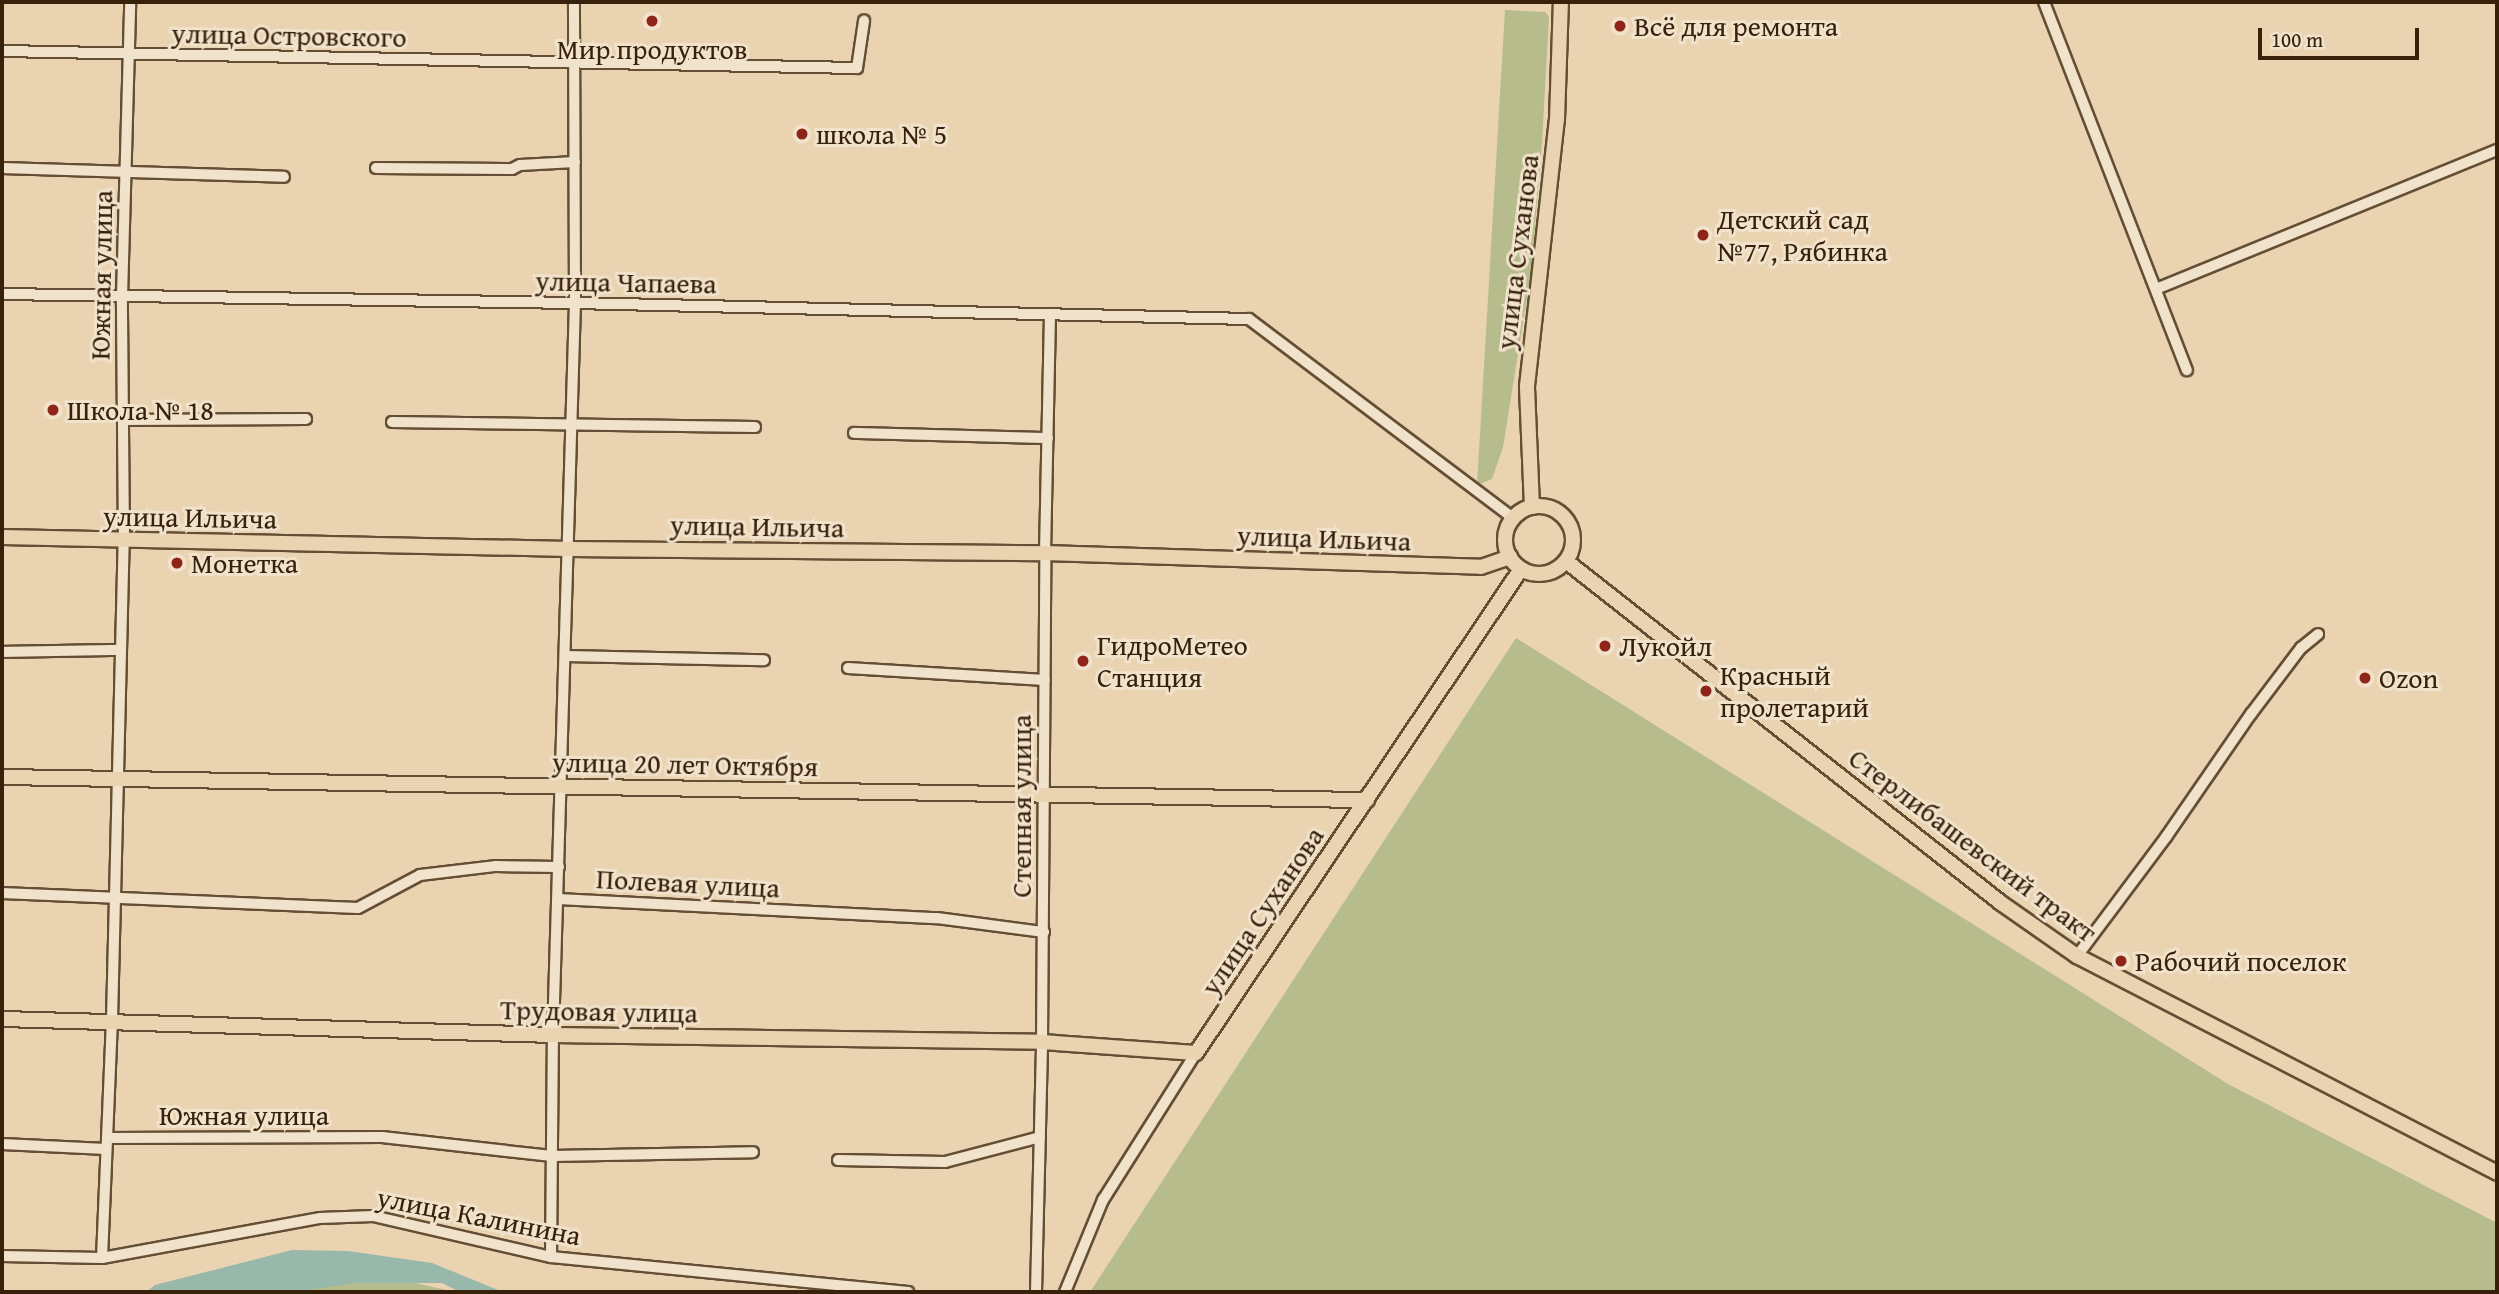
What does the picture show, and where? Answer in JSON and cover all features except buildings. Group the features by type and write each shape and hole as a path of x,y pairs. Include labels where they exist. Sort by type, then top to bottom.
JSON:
{"main road":[{"name":"улица Суханова","path":"1532,507 1527,386 1557,120 1560,2"},
{"path":"1532,507 1554,510 1570,526 1572,547 1566,561 1551,572 1541,574 1521,569 1510,557 1506,539 1513,518 1532,507"},
{"name":"улица Ильича","path":"2,537 569,549 1045,553 1481,567 1510,557"},
{"name":"Стерлибашевский тракт","path":"1566,561 2001,903 2077,956 2497,1173"},
{"name":"улица Суханова","path":"1196,1053 1521,569"},
{"name":"улица 20 лет Октября","path":"2,777 117,781 562,785 1044,797 1367,800"},
{"name":"Трудовая улица","path":"2,1019 112,1020 553,1035 1042,1042 1196,1053"}],"street":[{"name":"Южная улица","path":"102,1258 112,1020 124,541 122,297 130,2"},
{"name":"Полевая улица","path":"551,1257 553,1035 575,303 574,2"},
{"path":"2044,2 2187,370"},
{"path":"575,65 857,68 864,21"},
{"name":"улица Островского","path":"2,51 575,65"},
{"path":"2156,289 2497,150"},
{"path":"376,168 512,169 520,165 575,162"},
{"name":"Южная улица","path":"2,168 284,177"},
{"name":"улица Чапаева","path":"2,294 575,303 1249,319 1513,518"},
{"name":"Степная улица","path":"1036,1292 1044,932 1045,553 1051,316"},
{"path":"123,420 306,419"},
{"path":"392,422 755,427"},
{"path":"854,433 1048,438"},
{"path":"2077,956 2166,837 2251,714 2301,648 2318,634"},
{"path":"2,652 121,650"},
{"path":"566,656 764,660"},
{"name":"Степная улица","path":"848,668 1045,680"},
{"name":"Полевая улица","path":"114,900 358,908 419,875 496,866 559,867"},
{"path":"2,893 114,900"},
{"name":"Полевая улица","path":"558,899 816,913"},
{"name":"Степная улица","path":"816,913 937,918 1044,932"},
{"name":"улица Суханова","path":"1065,1292 1103,1200 1196,1053"},
{"name":"Южная улица","path":"2,1144 382,1137 552,1156"},
{"path":"838,1160 944,1162 1040,1137"},
{"path":"552,1156 753,1152"},
{"name":"улица Калинина","path":"2,1256 102,1258 320,1218 373,1216 551,1257 908,1292"}],"green space":[{"path":"1505,10 1545,12 1549,17 1542,142 1531,273 1503,447 1492,479 1477,485"},
{"path":"1516,638 2228,1084 2497,1223 2497,1292 1090,1292"},
{"path":"362,1271 455,1292 255,1292"}],"shaded area":[{"path":"292,1250 348,1251 432,1263 503,1292 460,1292 442,1283 356,1283 294,1292 146,1292 155,1285"}],"place":[{"name":"Мир продуктов","path":"652,21"},
{"name":"Всё для ремонта","path":"1620,26"},
{"name":"школа № 5","path":"802,134"},
{"name":"Детский сад №77, Рябинка","path":"1703,235"},
{"name":"Школа № 18","path":"53,410"},
{"name":"Монетка","path":"177,563"},
{"name":"Лукойл","path":"1605,646"},
{"name":"ГидроМетео Станция","path":"1083,661"},
{"name":"Ozon","path":"2365,678"},
{"name":"Красный пролетарий","path":"1706,691"},
{"name":"Рабочий поселок","path":"2121,961"}]}
